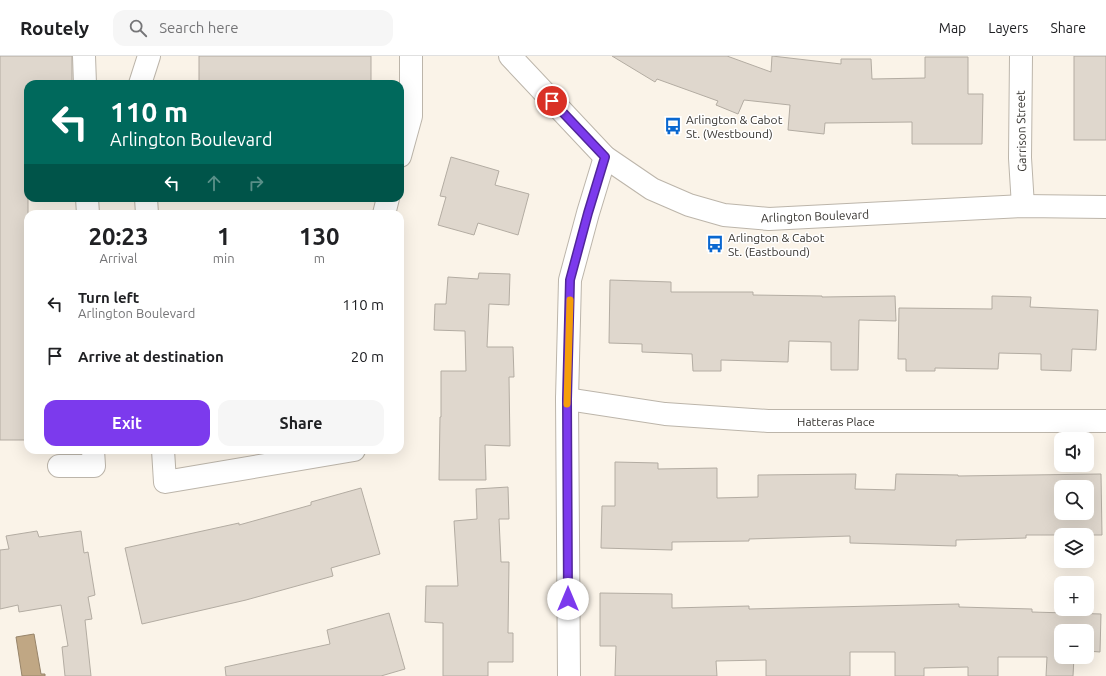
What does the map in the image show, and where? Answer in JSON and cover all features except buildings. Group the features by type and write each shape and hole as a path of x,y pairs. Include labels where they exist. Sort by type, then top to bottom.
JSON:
{"street":[{"path":"84,56 85,80"},
{"path":"141,80 149,56"},
{"path":"404,141 411,116 411,56"},
{"name":"Arlington Boulevard","path":"510,56 605,157 652,188 689,205 724,215 769,219 1023,206 1106,207"},
{"name":"Garrison Street","path":"1021,56 1020,158 1023,206"},
{"path":"569,676 567,399 570,280 605,157"},
{"name":"Hatteras Place","path":"567,399 666,414 768,421 1106,421"},
{"path":"60,466 94,466 93,454"},
{"path":"163,454 166,482 330,454"}],"shaded area":[{"path":"34,634 41,674 45,674 45,676 22,676 16,637"}],"slow traffic":[{"path":"567,404 570,300"}],"place":[{"name":"Arlington & Cabot St. (Westbound)","path":"673,126"},
{"name":"Arlington & Cabot St. (Eastbound)","path":"715,244"}],"route":[{"path":"552,101 605,157 570,280 567,399 568,599"}]}
